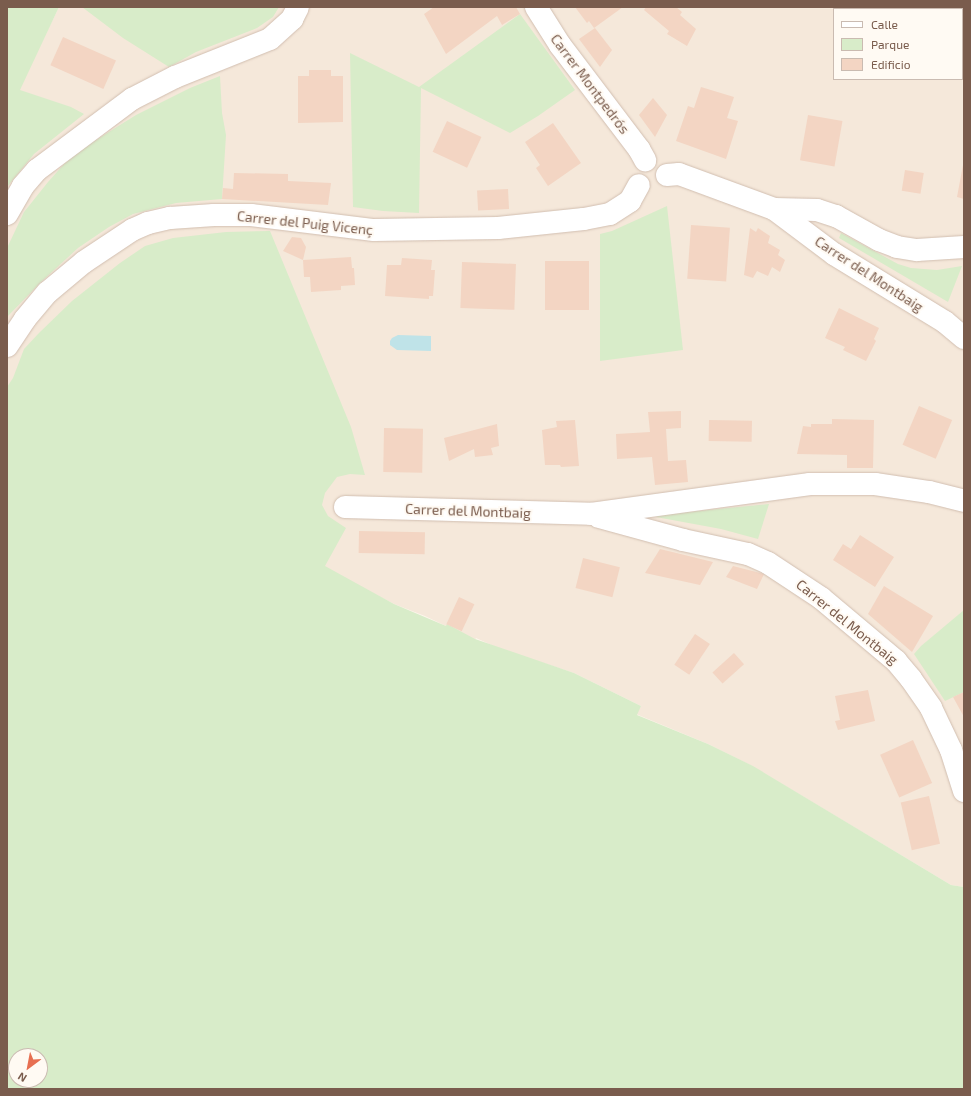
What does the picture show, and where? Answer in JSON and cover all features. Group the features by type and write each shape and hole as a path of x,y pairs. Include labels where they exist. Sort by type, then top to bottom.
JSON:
{"street":[{"path":"7,214 23,186 37,170 132,99 175,77 246,47 270,39 292,19 298,7"},
{"name":"Carrer Montpedrós","path":"536,7 560,45 638,148 645,160"},
{"path":"652,159 660,162 666,175 663,185 654,190 644,188 636,180 637,168 645,160 652,159"},
{"path":"666,175 679,174 774,209 817,210 836,216 879,240 897,247 917,250 964,247"},
{"name":"Carrer del Puig Vicenç","path":"7,346 24,319 48,292 84,262 132,230 148,223 170,218 244,215 374,230 498,228 584,219 610,214 630,201 640,185"},
{"name":"Carrer del Montbaig","path":"774,209 834,254 945,322 964,338"},
{"name":"Carrer del Montbaig","path":"345,507 591,514 810,484 875,484 930,492 964,501"},
{"name":"Carrer del Montbaig","path":"591,514 683,540 748,554 780,571 821,598 896,660 911,679 931,708 952,750 964,791"}],"shaded area":[{"path":"59,7 964,7 964,887 951,885 752,766 708,744 636,714 641,706 574,673 500,649 476,638 475,640 425,616 394,604 7,403 7,79 20,87"}],"green space":[{"path":"7,7 59,7 20,90 71,107 84,114 34,154 7,187"},
{"path":"82,7 279,7 273,17 257,28 196,52 169,67 123,38"},
{"path":"520,14 575,90 538,116 510,133 421,88 419,213 383,211 353,207 350,53 419,87"},
{"path":"220,76 222,113 226,135 222,199 176,203 133,214 109,227 78,248 41,282 7,317 7,248 24,212 48,182 65,163 88,145 136,115 190,88"},
{"path":"667,206 683,350 600,361 600,234 612,231"},
{"path":"270,231 351,427 365,475 350,474 337,477 325,493 322,505 328,516 346,528 325,566 394,604 446,626 447,624 475,639 574,673 641,706 637,715 708,744 753,766 951,885 964,887 964,1089 7,1089 7,387 13,378 24,349 72,301 120,263 145,246 173,238 226,232"},
{"path":"841,233 898,264 911,268 937,270 962,266 948,302 839,238"},
{"path":"769,504 758,539 721,529 656,517 657,515"},
{"path":"964,610 964,692 945,701 914,654 921,646"}],"water":[{"path":"398,335 431,336 431,351 397,350 390,345 390,341"}],"building":[{"path":"434,7 516,7 520,14 502,25 497,16 446,54 424,14"},
{"path":"575,7 623,7 594,28 589,21 587,23"},
{"path":"646,7 676,7 682,12 680,15 696,29 687,46 667,34 669,31 644,10"},
{"path":"595,28 612,50 600,67 579,39"},
{"path":"63,37 116,61 103,89 50,65"},
{"path":"309,70 331,70 331,76 343,76 343,122 298,123 298,76 309,76"},
{"path":"701,87 734,97 727,118 738,121 726,159 676,141 688,106 694,108"},
{"path":"653,98 667,115 655,137 639,115"},
{"path":"808,115 842,121 834,166 800,160"},
{"path":"447,121 481,137 467,168 433,152"},
{"path":"553,123 581,163 548,186 536,168 540,165 525,142"},
{"path":"964,165 964,199 957,197"},
{"path":"905,170 924,173 920,194 902,191"},
{"path":"234,173 288,174 288,181 331,183 328,205 222,199 223,188 233,189"},
{"path":"508,189 509,209 478,211 477,191"},
{"path":"691,225 730,228 726,282 687,279"},
{"path":"750,228 756,232 758,228 770,236 768,243 780,250 778,255 785,260 780,272 772,267 768,276 757,271 753,278 744,275"},
{"path":"292,237 301,238 306,247 303,260 283,251"},
{"path":"351,257 352,268 354,268 355,285 341,286 341,290 311,292 310,277 304,277 303,260"},
{"path":"402,258 432,260 431,270 435,270 433,296 429,296 429,299 385,296 387,265 401,265"},
{"path":"545,261 589,261 589,310 545,310"},
{"path":"462,262 516,264 514,310 460,308"},
{"path":"839,308 879,328 874,339 876,341 866,361 843,350 845,347 825,338"},
{"path":"919,406 952,420 936,459 903,445"},
{"path":"681,411 681,428 666,429 668,461 686,460 688,482 655,485 652,457 617,459 616,434 650,432 648,412"},
{"path":"832,419 874,420 873,468 847,468 847,455 797,454 803,426 811,427 811,424 832,424"},
{"path":"575,420 579,466 561,467 560,465 545,465 542,430 557,427 556,421"},
{"path":"709,420 752,421 752,442 709,441"},
{"path":"497,424 499,446 491,448 493,455 475,457 474,449 449,461 444,438"},
{"path":"384,428 423,429 422,473 383,472"},
{"path":"359,531 425,532 425,554 359,553"},
{"path":"860,535 894,557 875,587 833,560 843,544 851,549"},
{"path":"660,549 713,562 700,585 645,573"},
{"path":"583,558 620,567 612,597 576,588"},
{"path":"733,566 764,574 757,589 726,577"},
{"path":"884,586 933,616 912,652 868,614"},
{"path":"459,597 474,604 462,631 446,624"},
{"path":"695,634 710,644 689,675 674,665"},
{"path":"734,653 744,664 722,684 712,672"},
{"path":"868,690 875,721 838,730 835,721 840,720 835,696"},
{"path":"964,692 964,717 953,697"},
{"path":"913,740 932,783 899,798 880,755"},
{"path":"929,796 940,844 912,850 901,803"}]}
